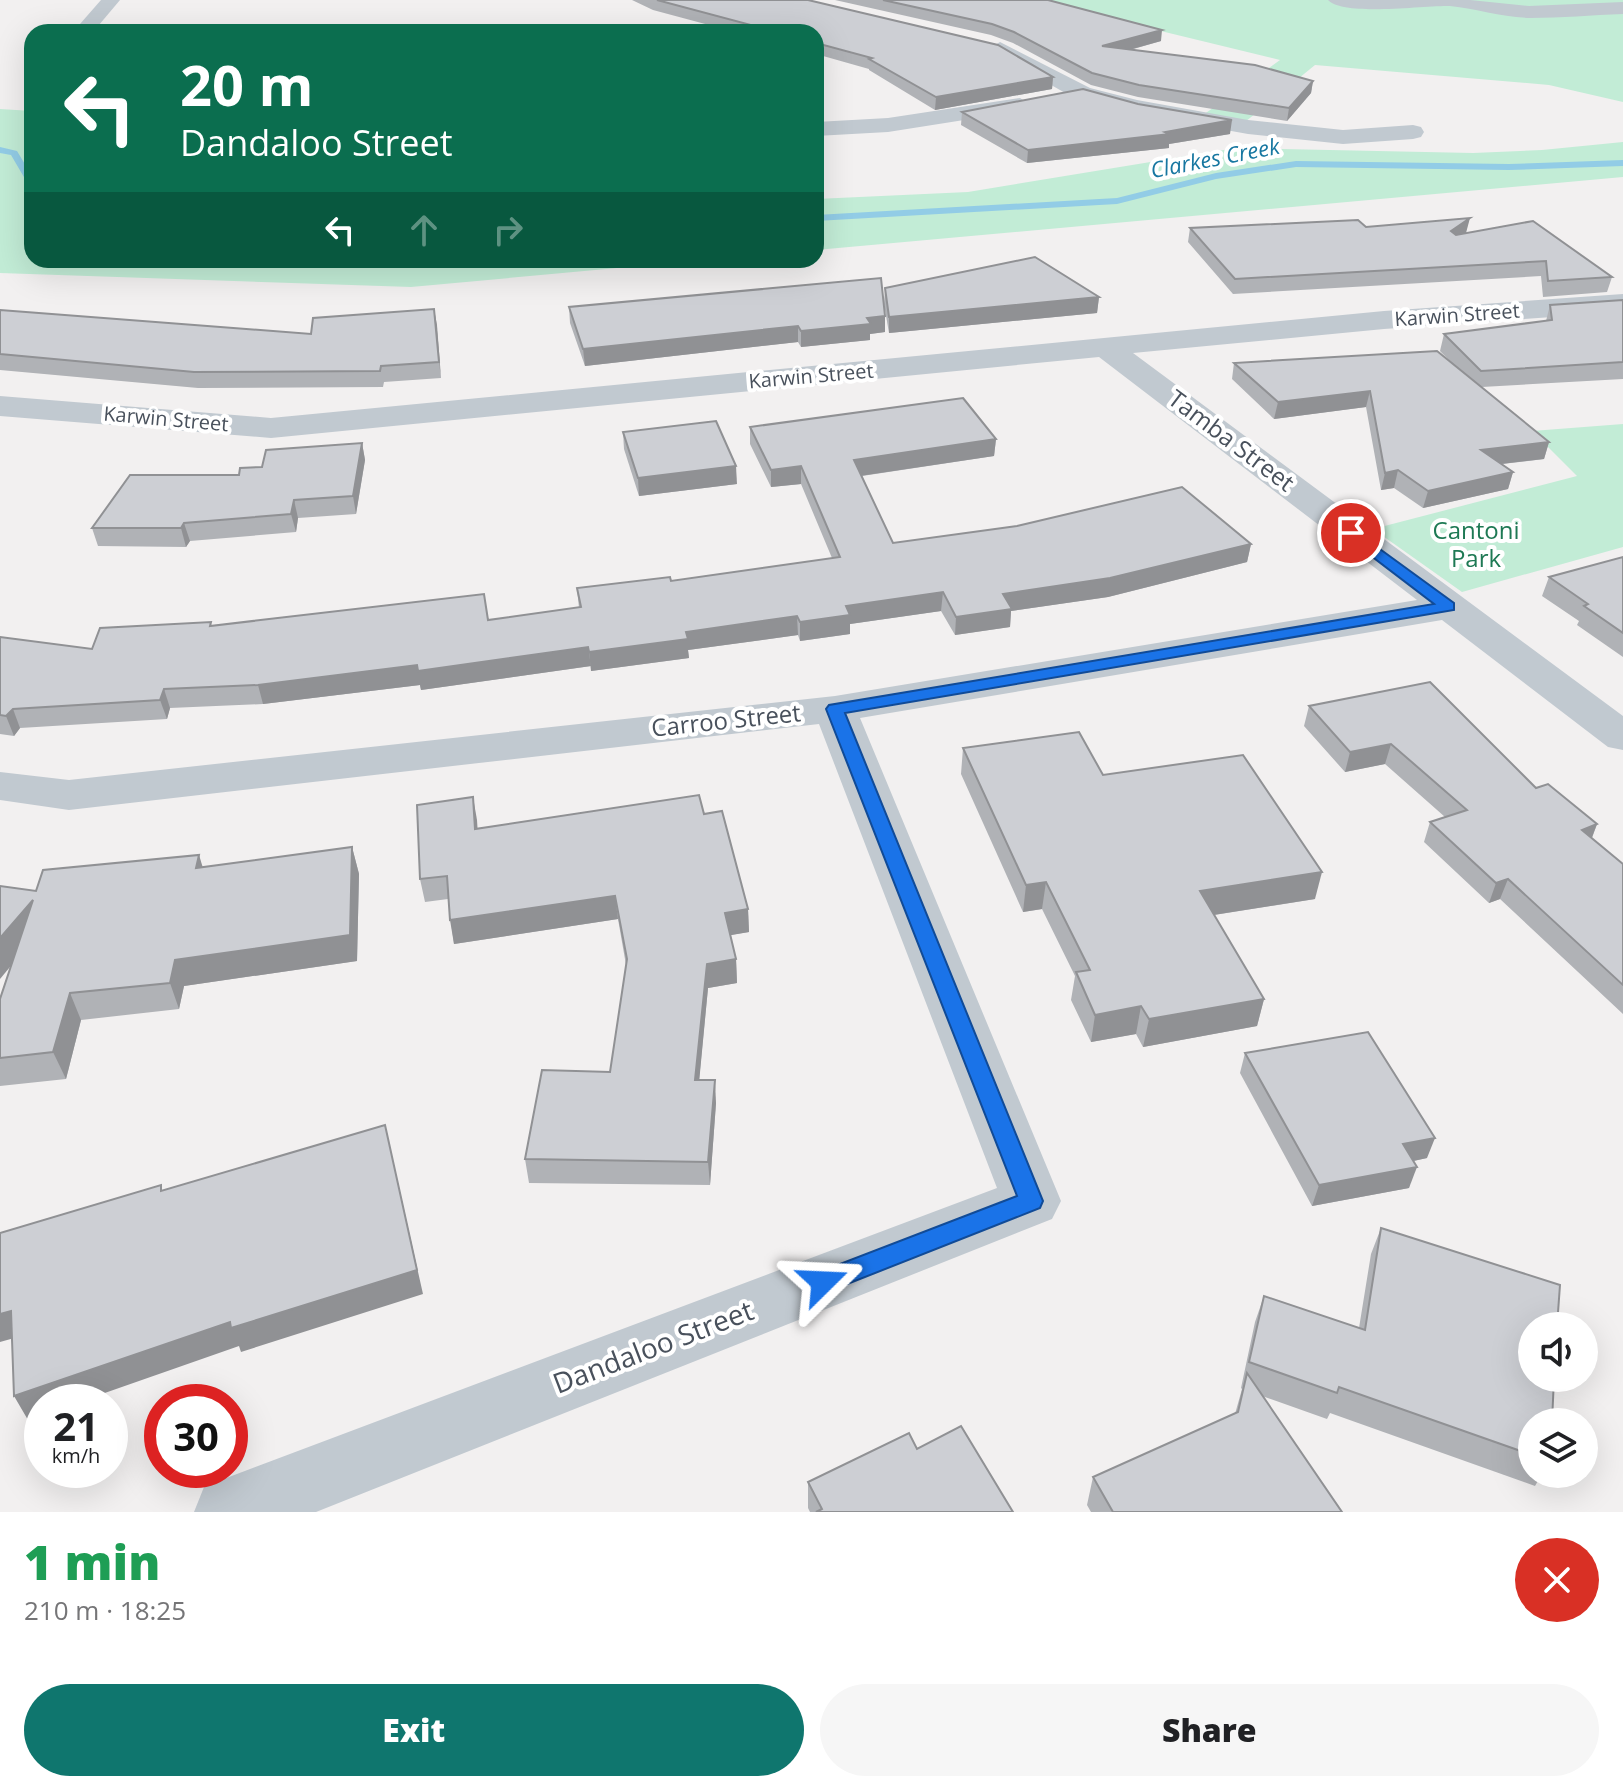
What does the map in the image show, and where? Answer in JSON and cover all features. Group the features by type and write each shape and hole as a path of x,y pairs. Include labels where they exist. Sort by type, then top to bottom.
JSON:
{"street":[{"path":"90,24 111,0"},
{"path":"1337,0 1397,4 1450,1 1481,8 1529,12 1623,8"},
{"path":"983,42 1005,50 1082,93 1137,107 1248,127 1343,137 1413,132"},
{"path":"824,128 933,120 1082,93"},
{"name":"Karwin Street","path":"0,406 271,428 1384,320 1623,303"},
{"name":"Tamba Street","path":"1107,348 1623,737"},
{"name":"Carroo Street","path":"0,786 69,795 835,709 1448,607"},
{"name":"Dandaloo Street","path":"229,1512 1031,1201 835,709"}],"green space":[{"path":"1033,0 1623,0 1623,102 1549,85 1315,65 1245,122 1203,115 1280,60"},
{"path":"0,109 24,110 24,268 617,268 411,287 0,273"},
{"path":"1623,142 1623,177 824,249 824,199 968,192 1236,148 1473,153"},
{"name":"Cantoni Park","path":"1623,424 1623,547 1462,592 1373,529 1577,476 1532,431"}],"building":[{"path":"657,0 808,0 998,45 1053,77 936,97 869,59 872,58 824,45 824,24 747,24"},
{"path":"883,0 1048,0 1162,30 1102,46 1255,65 1313,81 1289,108 1139,85 1092,73 1014,32 992,24"},
{"path":"1083,89 1138,104 1232,120 1165,132 1170,134 1028,150 962,112"},
{"path":"1470,218 1451,231 1456,235 1533,221 1612,277 1548,281 1546,261 1235,279 1190,228 1358,220 1366,227"},
{"path":"1035,257 1099,297 889,317 885,288"},
{"path":"881,278 885,316 867,318 871,324 801,331 798,326 583,349 569,307"},
{"path":"1623,300 1623,362 1481,371 1444,334 1552,320 1550,305"},
{"path":"434,309 439,362 381,366 380,371 194,372 0,354 0,310 311,334 313,318"},
{"path":"1437,351 1549,442 1481,450 1513,472 1428,491 1398,470 1385,473 1370,391 1278,402 1234,363"},
{"path":"963,398 996,439 854,460 893,543 1017,526 1182,487 1251,544 1110,578 1003,594 1012,609 956,617 943,592 846,606 850,615 800,622 797,616 686,632 688,639 589,652 588,647 418,671 417,665 258,685 164,689 160,700 13,709 6,716 0,715 0,637 92,649 100,628 211,622 210,626 484,594 488,620 581,607 577,588 670,577 671,581 840,557 801,466 771,470 750,427"},
{"path":"716,421 736,466 638,478 623,432"},
{"path":"362,443 353,496 294,500 291,514 184,523 181,528 92,528 130,475 239,475 240,468 262,467 266,450"},
{"path":"1623,557 1623,633 1549,577"},
{"path":"1430,682 1536,788 1548,784 1597,824 1582,830 1623,864 1623,985 1508,879 1496,883 1430,822 1467,810 1391,744 1350,752 1309,706"},
{"path":"1079,732 1103,775 1243,755 1322,872 1200,891 1264,999 1149,1019 1141,1006 1095,1015 1076,972 1090,970 1046,882 1026,885 963,748"},
{"path":"699,795 704,814 722,811 748,909 725,913 736,959 707,964 695,1080 715,1080 708,1162 525,1159 542,1070 610,1072 627,959 615,896 450,920 447,876 420,879 417,805 473,797 475,829"},
{"path":"352,847 350,935 175,960 170,983 70,993 53,1052 0,1058 0,999 33,900 0,938 0,886 36,891 43,870 199,855 196,868"},
{"path":"1368,1032 1435,1138 1403,1144 1417,1167 1319,1185 1245,1053"},
{"path":"385,1125 417,1270 231,1328 230,1322 49,1384 24,1384 24,1393 14,1396 11,1311 0,1314 0,1233 161,1185 161,1191"},
{"path":"1381,1228 1560,1285 1558,1312 1518,1312 1518,1392 1553,1392 1553,1408 1518,1408 1518,1450 1339,1387 1337,1393 1249,1362 1264,1296 1365,1330"},
{"path":"1247,1373 1342,1512 1113,1512 1093,1477 1238,1412"},
{"path":"961,1426 1013,1512 816,1512 822,1509 808,1482 909,1433 917,1449"}],"waterway":[{"name":"Clarkes Creek","path":"0,150 14,153 24,170"},
{"name":"Clarkes Creek","path":"824,218 1117,201 1216,176 1296,164 1509,167 1623,163"}],"route":[{"path":"823,1282 1031,1201 835,709 1448,607 1351,533"}]}
